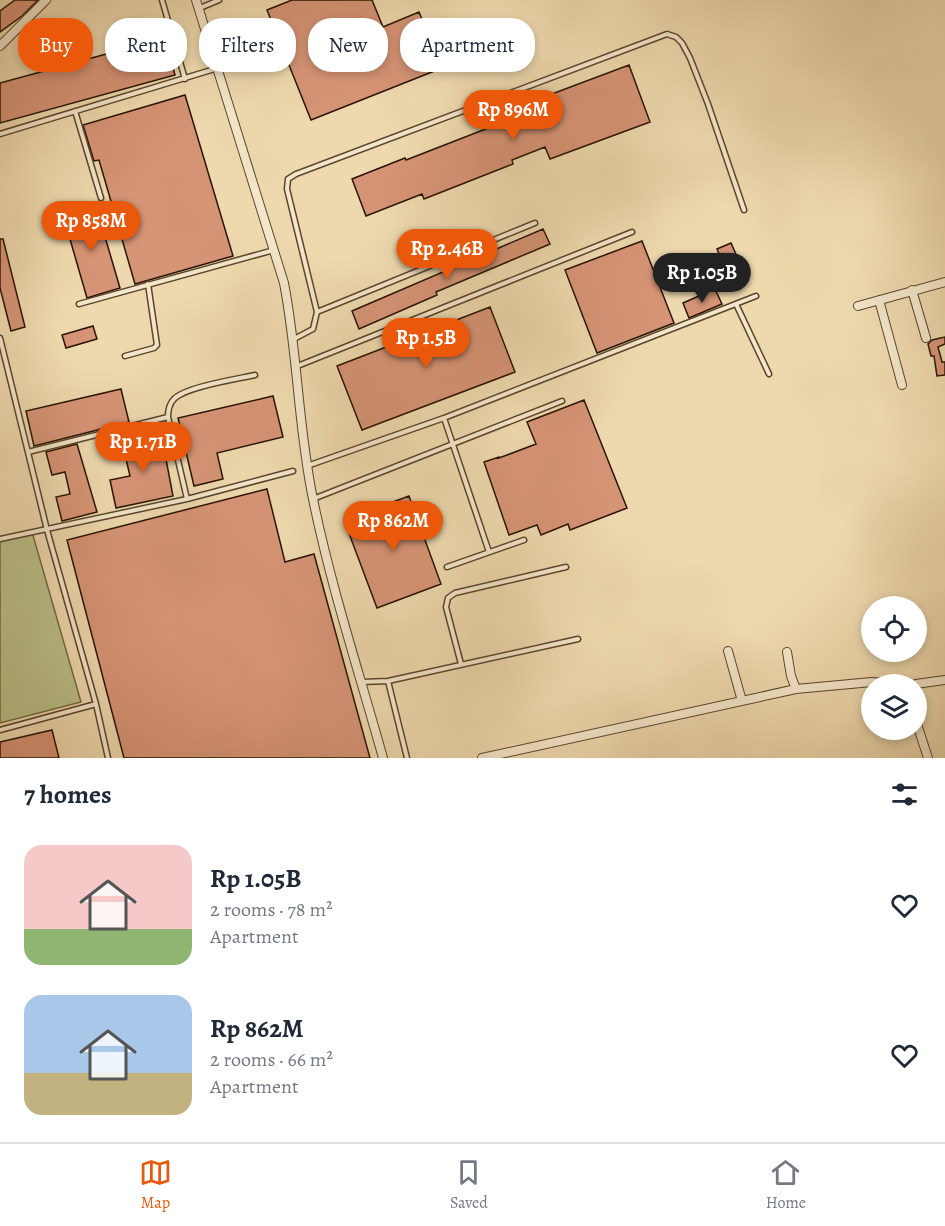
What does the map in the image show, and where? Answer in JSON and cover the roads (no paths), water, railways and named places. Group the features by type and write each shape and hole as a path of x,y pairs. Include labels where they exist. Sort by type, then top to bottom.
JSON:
{"street":[{"path":"0,46 46,0"},
{"path":"196,0 202,18"},
{"path":"219,72 284,283 313,500 334,589 383,758"},
{"path":"858,306 945,282"},
{"path":"912,290 926,338"},
{"path":"879,300 902,385"},
{"path":"728,651 742,701"},
{"path":"787,652 796,689"},
{"path":"927,682 945,680"},
{"path":"482,758 796,689 861,683"},
{"path":"922,740 928,758"}],"lane":[{"path":"162,0 185,79"},
{"path":"199,8 219,0"},
{"path":"293,339 314,329 317,312 287,189 288,179 296,174 667,34 676,37 682,43 690,58 744,210"},
{"path":"0,134 206,72"},
{"path":"75,111 101,198"},
{"path":"317,312 535,223"},
{"path":"294,367 632,232"},
{"path":"79,304 275,250"},
{"path":"125,356 154,348 157,345 148,284"},
{"path":"307,466 444,418 756,296"},
{"path":"736,304 770,374"},
{"path":"0,338 47,530 96,704 108,758"},
{"path":"187,499 168,417 168,409 172,401 188,391 255,375"},
{"path":"313,500 562,401"},
{"path":"28,452 168,417"},
{"path":"444,418 489,552"},
{"path":"0,539 187,499 292,471"},
{"path":"447,567 524,540"},
{"path":"461,664 447,608 448,598 455,593 566,567"},
{"path":"361,682 388,681 578,639"},
{"path":"388,681 407,758"},
{"path":"0,730 96,704"}]}
